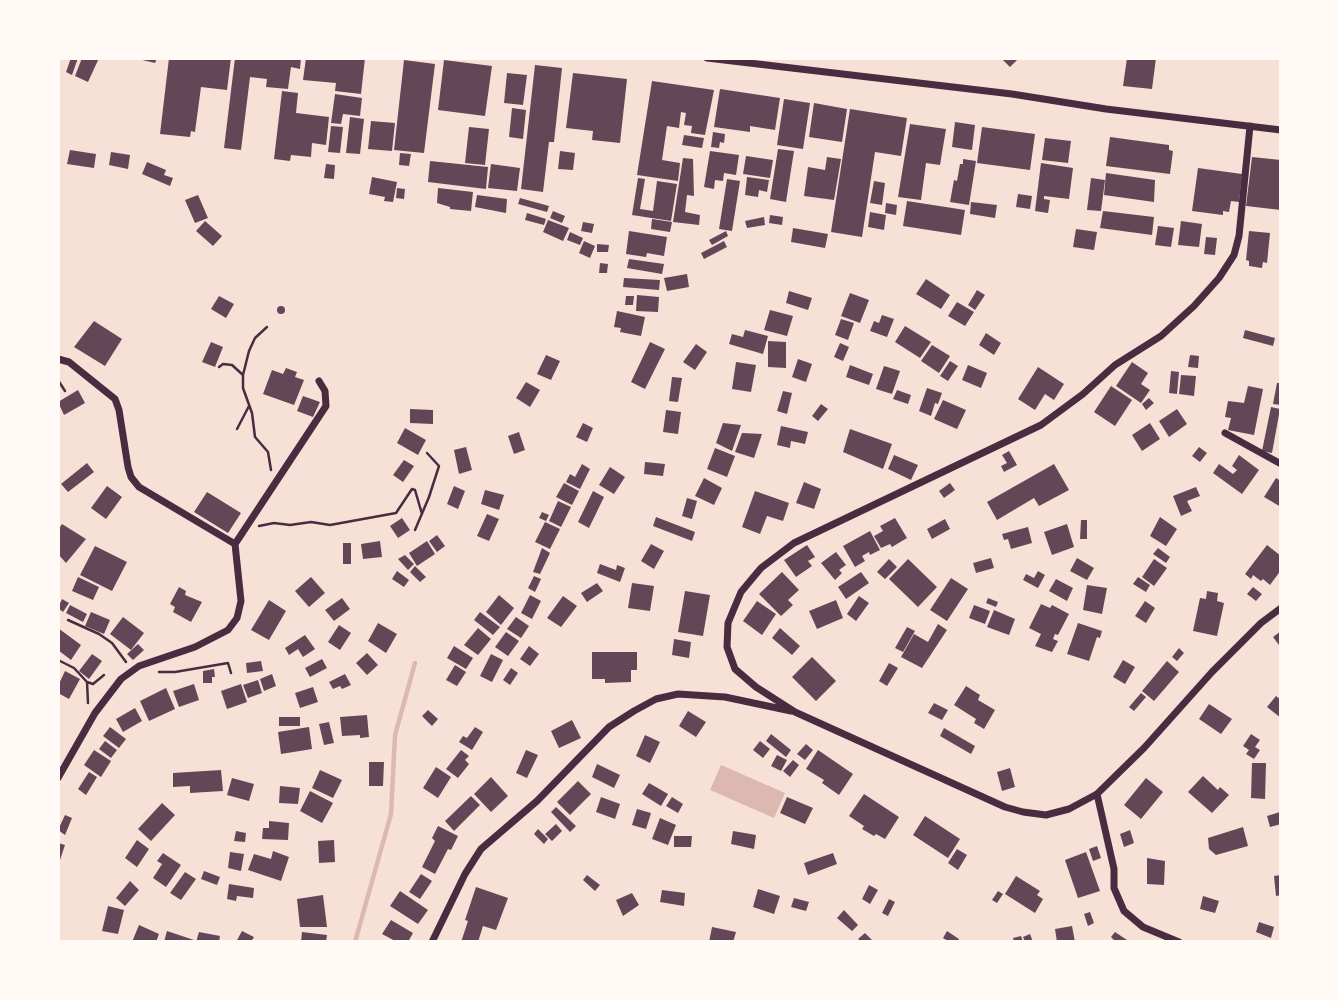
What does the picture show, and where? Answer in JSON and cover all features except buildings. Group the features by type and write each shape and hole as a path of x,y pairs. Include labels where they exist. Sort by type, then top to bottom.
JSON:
{"street":[{"path":"707,58 1012,94 1106,110 1281,130"},
{"path":"1250,126 1239,236 1234,255 1219,278 1194,306 1161,335 1115,365 1083,394 1041,425 794,543 761,568 741,592 728,623 727,646 735,669 756,687 795,712 1005,807 1046,815 1069,809 1097,794 1144,748 1212,672 1281,607"},
{"path":"58,359 69,362 115,399 128,467 131,477 139,487 235,544"},
{"path":"58,778 107,696 131,671 158,658 195,647 228,630 237,618 241,601 235,544 326,407 325,391 319,381"},
{"path":"1225,433 1281,464"},
{"path":"432,942 465,874 481,849 537,802 609,727 634,711 656,699 678,694 725,697 795,712"},
{"path":"1097,794 1114,869 1114,888 1124,911 1143,927 1179,942"}],"path":[{"path":"267,327 255,338 249,351 243,388 256,437 268,452 272,477 276,482"},
{"path":"219,367 223,364 232,365 243,375"},
{"path":"58,380 65,391"},
{"path":"237,429 249,406"},
{"path":"415,530 439,466 427,453"},
{"path":"250,522 260,527 274,523 311,522 330,525 396,513 412,489 415,490 422,514"},
{"path":"68,620 112,643 131,671"},
{"path":"58,660 74,668 87,682 93,684 104,675"},
{"path":"156,672 175,672 228,663 231,673"},
{"path":"87,682 88,713"}],"shaded area":[{"path":"721,765 785,793 774,818 710,790"}],"waterway":[{"path":"355,942 391,814 395,735 415,663"}]}
